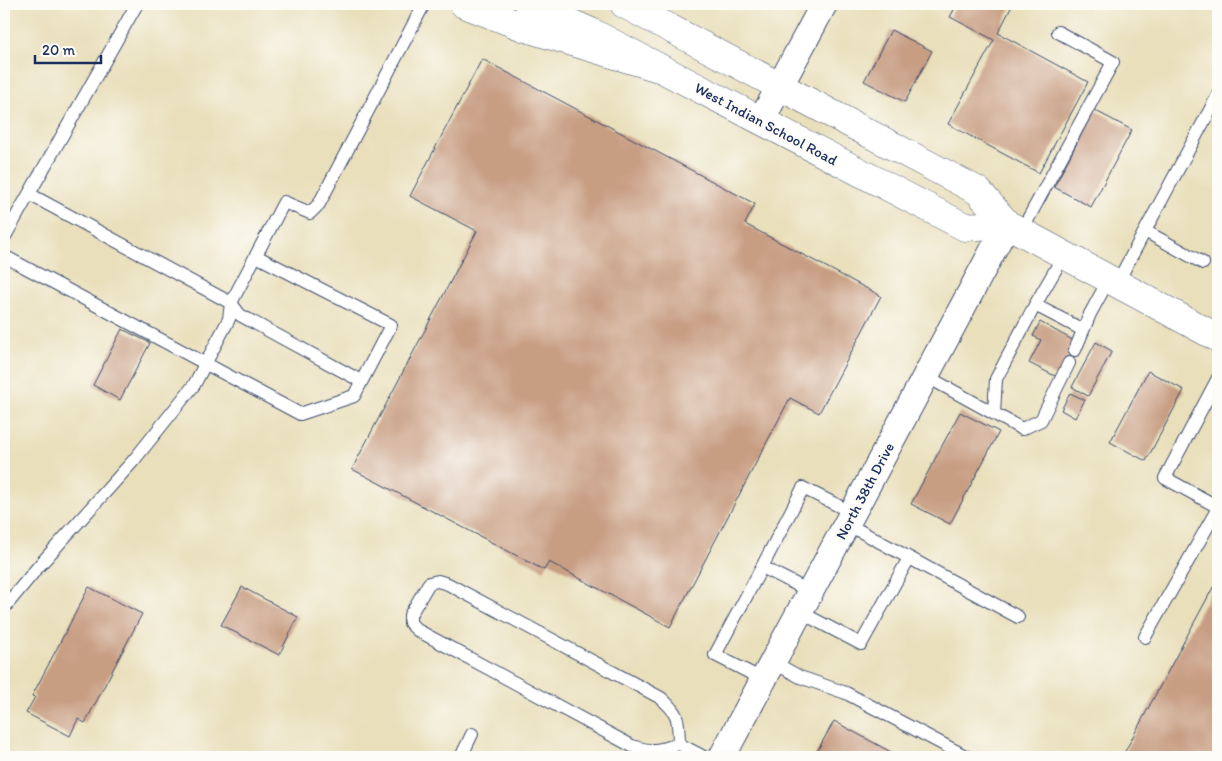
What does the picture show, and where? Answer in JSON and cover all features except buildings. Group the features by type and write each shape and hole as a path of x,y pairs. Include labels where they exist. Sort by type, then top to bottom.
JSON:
{"main road":[{"path":"464,4 523,27 659,68"},
{"name":"West Indian School Road","path":"528,4 591,32 965,227 1014,228"},
{"path":"624,4 978,191 1014,228 1218,338"}],"street":[{"path":"761,121 824,4"},
{"name":"North 38th Drive","path":"722,757 926,376 1014,228"}],"lane":[{"path":"4,238 137,4"},
{"path":"4,608 38,567 134,460 194,385 229,318 231,303 284,202 310,213 319,204 424,4"},
{"path":"1014,228 1113,62 1058,32"},
{"path":"1075,350 1090,314 1145,231 1218,94"},
{"path":"29,194 231,303 240,315 362,381"},
{"path":"1145,231 1203,262"},
{"path":"994,413 996,379 1064,255"},
{"path":"4,256 300,414 354,396 391,325 256,256"},
{"path":"1035,305 1083,330"},
{"path":"926,376 1022,429 1041,420 1069,363"},
{"path":"1145,637 1218,508 1164,478 1218,378"},
{"path":"967,757 846,693 800,677 769,671 715,655 803,488 909,558 1018,617"},
{"path":"762,566 805,602 861,644 909,558"},
{"path":"679,744 678,719 672,708 661,698 448,584 438,581 428,583 410,615 410,623 417,630 632,746 646,751 679,744 704,757"},
{"path":"461,757 472,734"}]}
